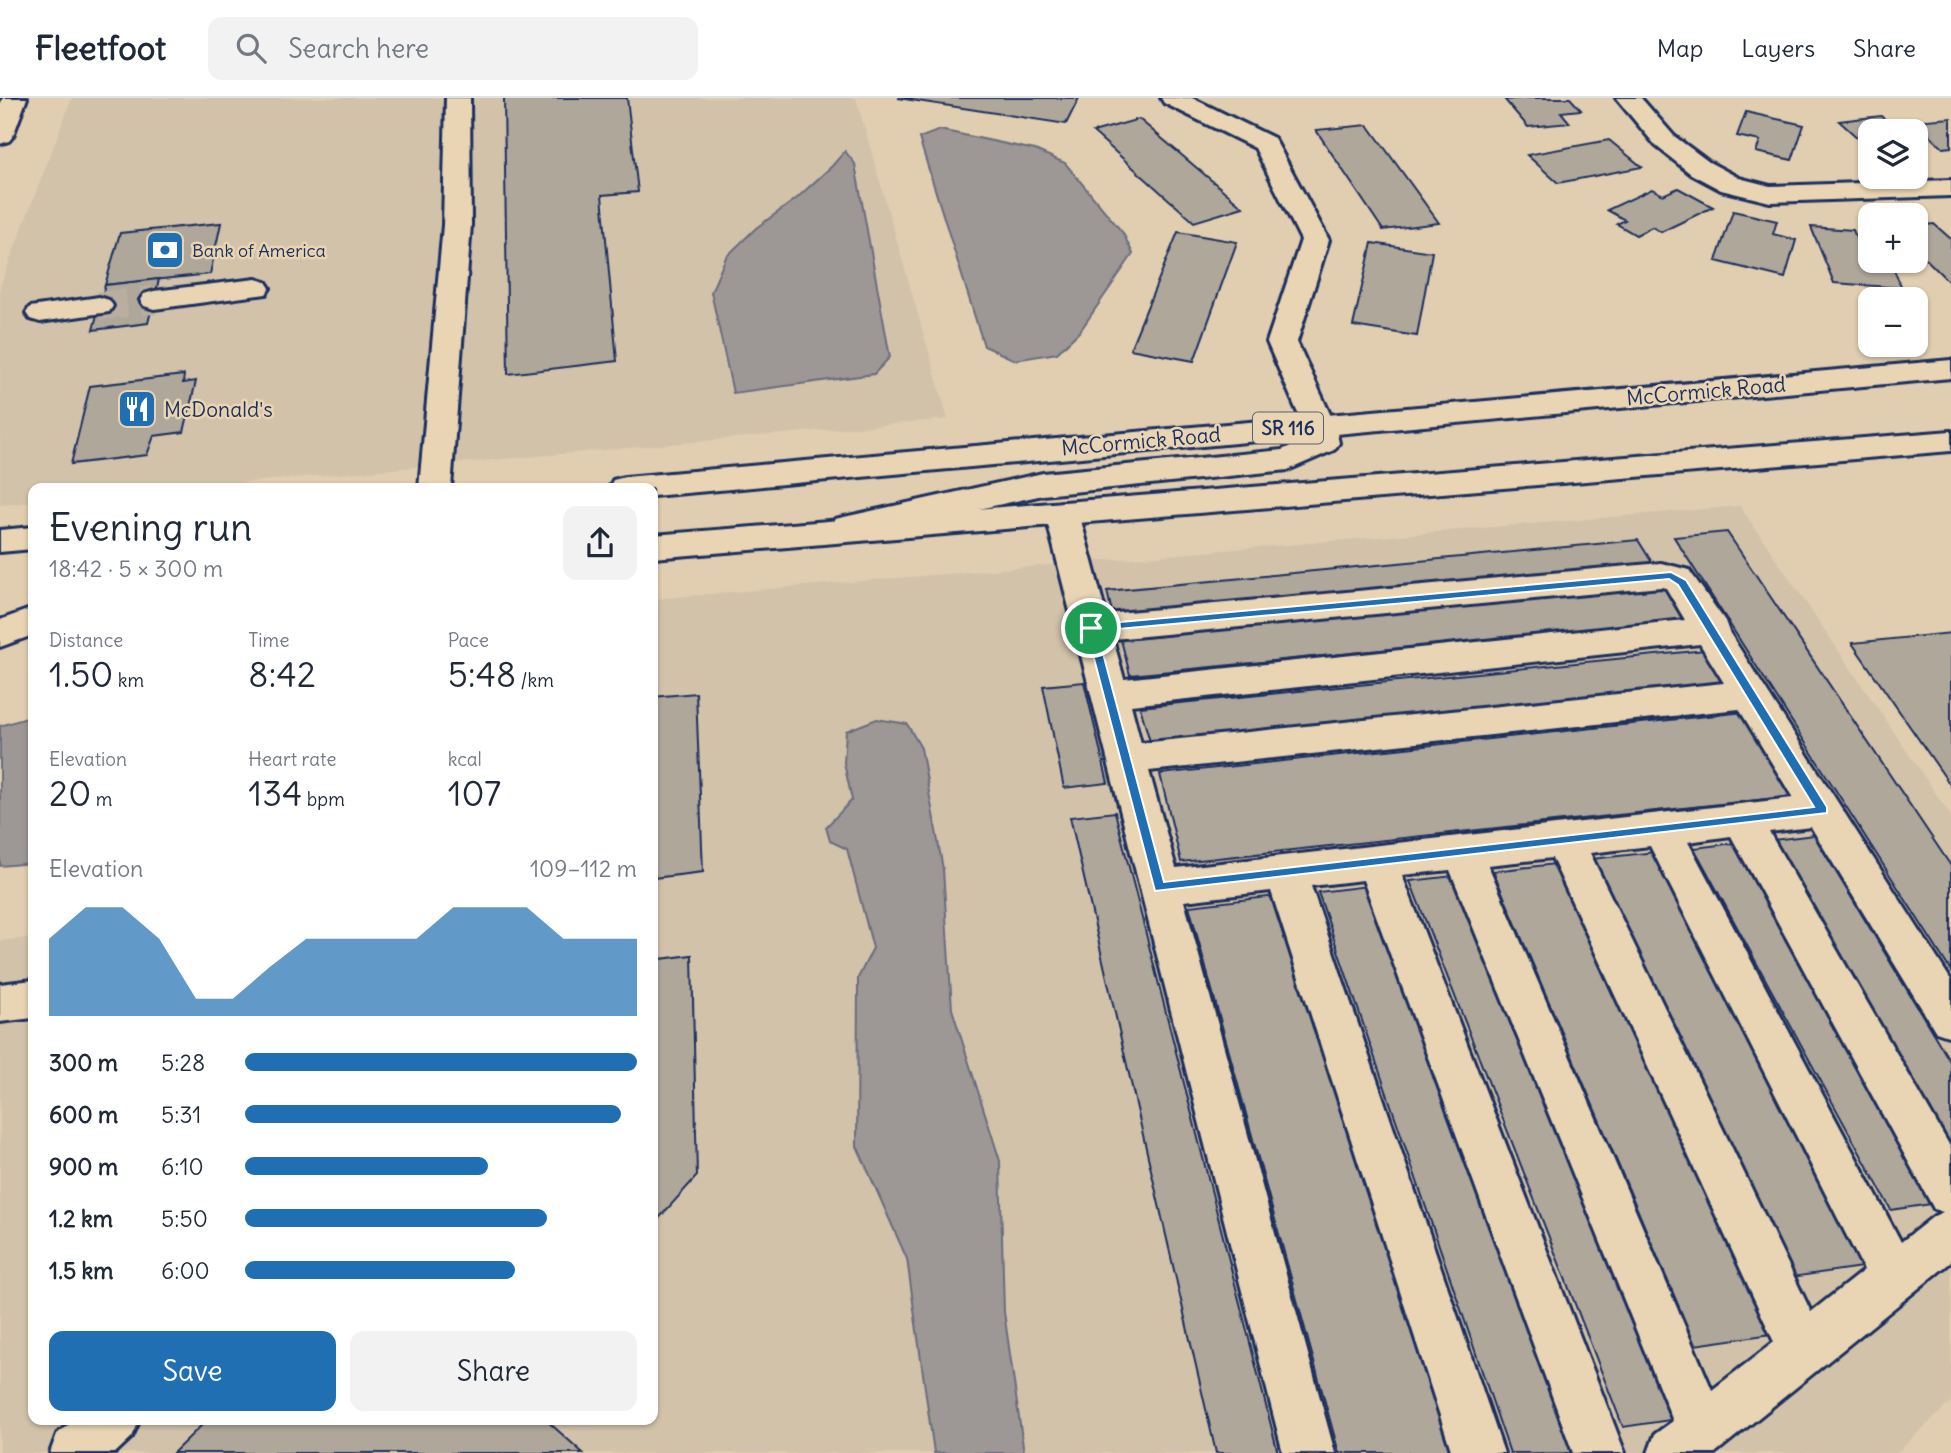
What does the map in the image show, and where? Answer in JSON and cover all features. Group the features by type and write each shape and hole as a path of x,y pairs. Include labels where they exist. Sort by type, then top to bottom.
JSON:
{"main road":[{"path":"0,136 15,98"},
{"path":"435,483 457,225 458,98"},
{"path":"818,533 1043,484 1288,460 1323,443 1319,425 1282,342 1315,240 1265,143 1173,98"},
{"path":"1628,98 1665,141 1700,169 1730,184 1770,194 1951,188"},
{"path":"154,300 256,288"},
{"path":"40,313 99,306"},
{"name":"McCormick Road","path":"658,485 1951,369"},
{"path":"658,547 1951,441"},
{"path":"1062,513 1308,1453"},
{"path":"0,541 28,538"},
{"path":"1091,628 1671,575 1682,582 1951,1018"},
{"path":"0,604 28,601"},
{"path":"0,634 28,623"},
{"path":"1108,694 1712,630"},
{"path":"1126,759 1751,694"},
{"path":"1160,887 1823,810"},
{"path":"1742,820 1951,1194"},
{"path":"1661,829 1894,1278"},
{"path":"1564,841 1803,1349"},
{"path":"1463,853 1688,1441 1951,1232"},
{"path":"1377,863 1599,1453"},
{"path":"1286,873 1478,1453"},
{"path":"0,1003 28,1000"},
{"path":"76,1453 107,1425"}],"shaded area":[{"path":"72,98 856,98 948,419 238,483 28,483 28,502 0,505 0,286"},
{"path":"940,130 1035,150 1065,163 1123,233 1133,254 1080,331 1057,353 1015,360 984,346 919,138"},
{"path":"845,151 855,164 890,357 874,374 733,393 711,292 726,257 756,228 796,199"},
{"path":"1740,506 1951,816 1951,1402 1896,1453 0,1453 0,941 28,938 28,1425 658,1425 658,599"},
{"path":"28,718 28,863 0,866 0,726"},
{"path":"877,719 907,724 921,748 943,869 952,1009 1000,1161 1004,1312 1024,1453 934,1453 907,1259 857,1146 858,978 873,948 847,849 830,841 826,827 852,800 844,763 846,731"}],"building":[{"path":"504,98 627,98 638,192 602,195 617,361 508,374"},
{"path":"898,98 1079,98 1066,124"},
{"path":"1570,98 1581,110 1561,112 1570,123 1528,127 1505,100"},
{"path":"1746,112 1804,125 1792,160 1756,152 1760,141 1737,136"},
{"path":"1881,116 1884,119 1858,119 1858,138 1839,121"},
{"path":"1951,118 1951,147 1943,148 1928,134 1928,120"},
{"path":"1139,119 1243,207 1194,222 1093,132"},
{"path":"1368,125 1439,223 1383,230 1316,130"},
{"path":"1609,140 1642,167 1558,183 1527,155"},
{"path":"1678,188 1713,207 1661,232 1652,227 1636,235 1617,224 1625,220 1607,210 1652,189 1663,195"},
{"path":"1733,211 1777,221 1773,234 1796,240 1785,278 1716,261"},
{"path":"221,223 210,274 105,285 120,233"},
{"path":"1934,224 1951,239 1951,284 1928,261 1928,225"},
{"path":"1811,227 1853,230 1858,242 1858,273 1895,273 1902,287 1888,287 1834,283"},
{"path":"1178,232 1237,242 1194,361 1130,349"},
{"path":"1372,243 1432,252 1417,336 1353,326"},
{"path":"159,279 148,323 93,330 105,285"},
{"name":"McDonald's","path":"184,375 183,383 196,381 184,432 154,436 147,455 71,464 90,386"},
{"path":"1727,532 1951,866 1951,971 1674,537"},
{"path":"1638,540 1653,564 1113,617 1107,591"},
{"path":"1666,587 1686,620 1130,675 1121,640"},
{"path":"1951,633 1951,786 1852,643"},
{"path":"1705,650 1727,686 1151,745 1140,707"},
{"path":"1084,682 1108,783 1064,788 1043,686"},
{"path":"696,693 703,872 658,877 658,697"},
{"path":"1745,712 1796,796 1181,862 1160,774"},
{"path":"1115,812 1278,1453 1216,1453 1070,817"},
{"path":"1814,835 1951,1063 1951,1146 1773,840"},
{"path":"1735,843 1938,1203 1891,1210 1694,848"},
{"path":"1655,852 1869,1266 1792,1277 1591,859"},
{"path":"1555,864 1772,1334 1695,1345 1493,871"},
{"path":"1453,876 1677,1419 1623,1427 1410,881"},
{"path":"1368,886 1576,1453 1510,1453 1318,892"},
{"path":"1276,896 1452,1453 1339,1453 1189,906"},
{"path":"692,955 697,1176 658,1219 658,959"},
{"path":"202,1425 552,1425 583,1453 173,1453"}],"tunnel":[{"path":"99,306 154,300"}],"place":[{"name":"Bank of America","path":"165,250"},
{"name":"McDonald's","path":"137,409"}],"route":[{"path":"1671,575 1682,582 1823,810 1160,887 1091,628 1671,575"}]}
